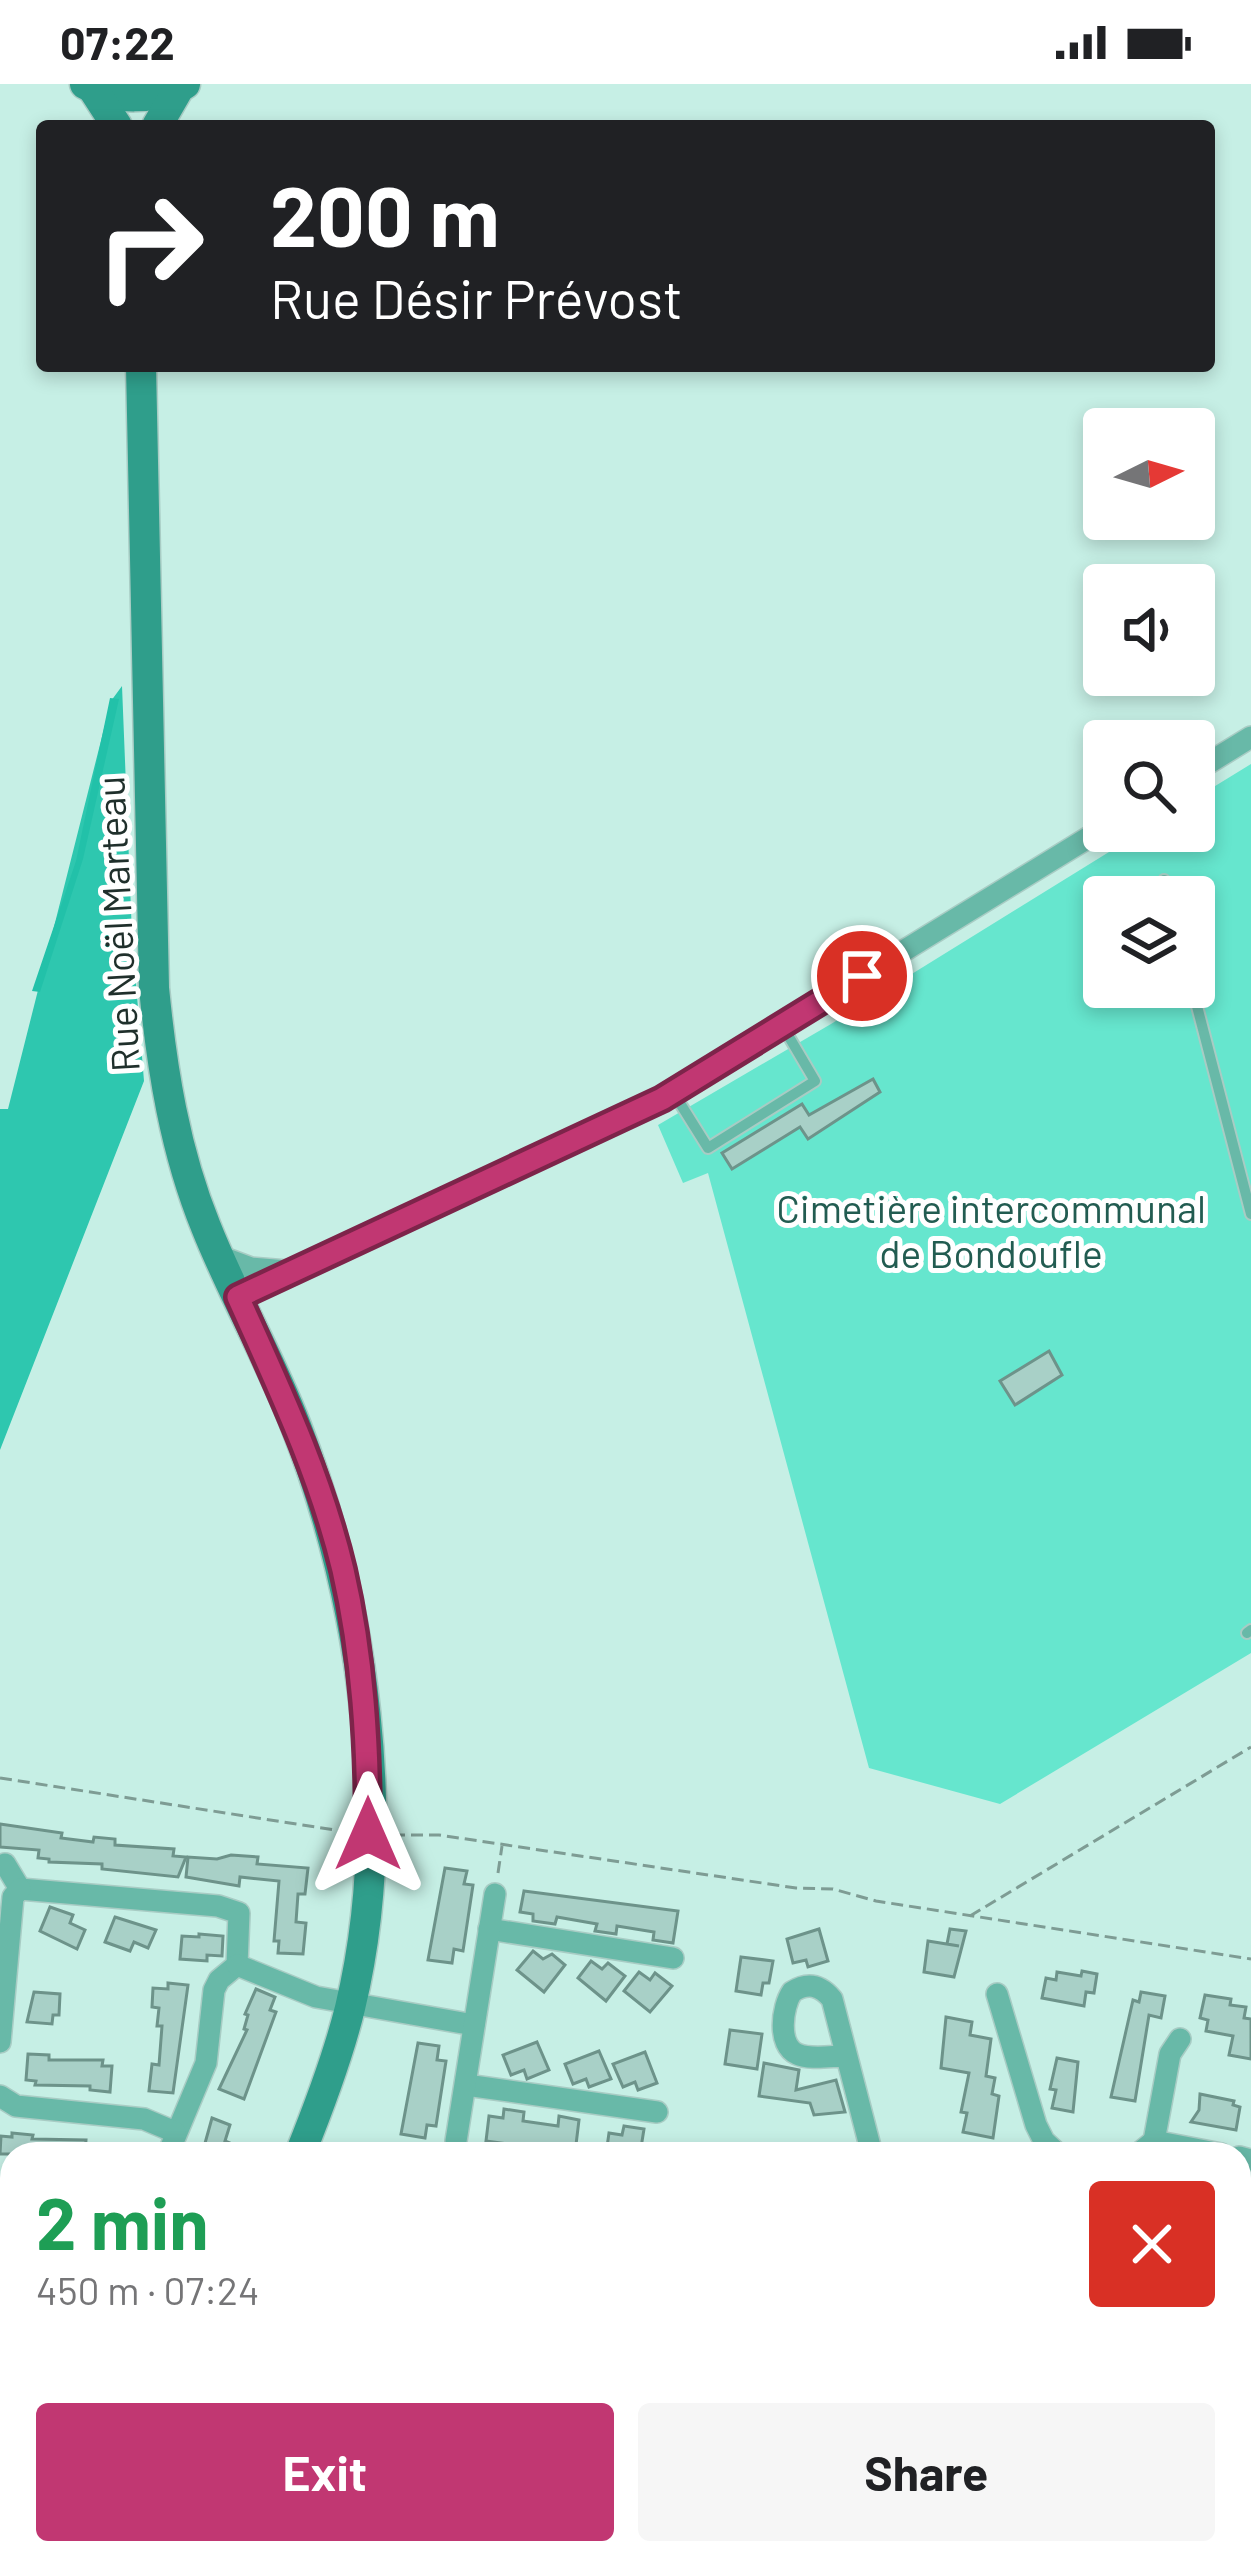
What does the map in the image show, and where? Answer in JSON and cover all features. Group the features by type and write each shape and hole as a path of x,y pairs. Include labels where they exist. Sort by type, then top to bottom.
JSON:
{"street":[{"path":"89,86 139,97 182,86"},
{"path":"89,86 113,120"},
{"path":"161,120 182,86"},
{"name":"Rue Noël Marteau","path":"141,372 154,988 161,1064 206,1227 296,1424 342,1568 363,1688 368,1834 362,1943 351,2004 304,2142"},
{"path":"1215,759 1251,737"},
{"path":"238,1297 674,1092 1083,840"},
{"path":"219,1256 266,1271 293,1271"},
{"path":"5,1864 20,1889"},
{"path":"20,1889 244,1906 237,1966 214,1990 206,2063 172,2142"},
{"path":"0,2042 14,1897 20,1889"},
{"path":"456,2141 495,1894"},
{"path":"489,1929 673,1958"},
{"path":"237,1966 316,1997 474,2025"},
{"path":"997,1994 1036,2125 1046,2142"},
{"path":"1148,2142 1170,2054 1180,2039"},
{"path":"846,2056 869,2142"},
{"path":"466,2085 657,2112"},
{"path":"0,2096 16,2106 143,2119 171,2142"}],"lane":[{"path":"1197,1008 1251,1214"},
{"path":"674,1092 708,1148 815,1081 782,1025"}],"path":[{"path":"970,1916 1251,1747"},
{"path":"0,1778 368,1834 439,1835 796,1888 833,1889 876,1901 1251,1959"},
{"path":"495,1894 502,1845"}],"green space":[{"name":"Cimetière intercommunal de Bondoufle","path":"1251,764 1251,1653 1000,1804 869,1768 708,1173 683,1183 658,1125 1109,852 1215,852 1215,786"}],"shaded area":[{"path":"122,686 132,935 144,1081 0,1450 0,1109 8,1109 111,701"},
{"path":"110,698 119,699 83,859 40,992 32,991 76,861"}],"building":[{"path":"873,1079 880,1092 808,1139 800,1127 732,1169 722,1153 802,1104 809,1115"},
{"path":"1049,1351 1062,1375 1015,1405 1000,1381"},
{"path":"0,1824 62,1833 61,1838 115,1839 115,1845 174,1849 173,1856 186,1857 178,1877 102,1869 102,1864 49,1862 38,1858 39,1850 0,1847"},
{"path":"188,1857 258,1857 257,1864 308,1868 305,1894 298,1894 296,1922 306,1923 303,1954 278,1953 279,1941 274,1941 279,1881 240,1877 239,1886 186,1877"},
{"path":"445,1868 467,1871 464,1884 473,1885 463,1951 454,1949 452,1963 428,1960"},
{"path":"524,1891 678,1911 673,1943 653,1940 654,1932 617,1926 616,1934 595,1931 597,1924 557,1917 555,1924 533,1921 533,1914 520,1912"},
{"path":"50,1907 73,1915 70,1923 85,1930 77,1949 40,1931"},
{"path":"115,1917 156,1930 148,1948 134,1942 130,1951 105,1942"},
{"path":"819,1929 828,1961 808,1967 806,1960 793,1963 787,1939"},
{"path":"950,1929 966,1931 954,1977 924,1972 928,1941 959,1946 947,1944"},
{"path":"182,1936 223,1936 222,1956 207,1955 207,1961 180,1959"},
{"path":"533,1951 543,1959 552,1954 565,1965 544,1992 517,1970"},
{"path":"741,1957 773,1961 761,1995 736,1991"},
{"path":"591,1961 602,1969 608,1963 625,1976 606,2001 578,1978"},
{"path":"1082,1971 1097,1974 1094,1993 1086,1992 1084,2006 1042,1998 1046,1978 1056,1980 1057,1972 1081,1976"},
{"path":"639,1972 650,1980 655,1973 672,1986 650,2012 624,1991"},
{"path":"168,1983 188,1985 173,2093 149,2091 152,2064 159,2065 162,2026 157,2026 159,2008 152,2007 153,1988 168,1989"},
{"path":"256,1989 275,1997 270,2010 276,2012 244,2099 219,2089 247,2030 245,2014"},
{"path":"34,1992 60,1994 59,2015 53,2015 52,2024 27,2022"},
{"path":"1141,1992 1165,1996 1161,2018 1149,2015 1135,2101 1111,2097 1133,2000 1139,2002"},
{"path":"1205,1995 1246,2007 1244,2018 1251,2019 1251,2059 1229,2055 1233,2036 1206,2031 1208,2020 1200,2018"},
{"path":"946,2017 972,2022 970,2035 991,2039 986,2076 995,2078 992,2094 999,2096 993,2138 963,2132 967,2113 961,2112 969,2073 941,2068"},
{"path":"730,2030 762,2034 757,2069 725,2064"},
{"path":"537,2042 549,2070 527,2079 524,2070 511,2075 503,2055"},
{"path":"418,2043 439,2046 437,2060 446,2061 436,2126 427,2125 425,2138 401,2134"},
{"path":"599,2051 611,2079 589,2087 586,2079 573,2084 565,2064"},
{"path":"645,2052 657,2083 638,2090 635,2082 623,2087 613,2064"},
{"path":"28,2054 49,2055 49,2060 103,2060 102,2066 112,2066 110,2092 90,2090 90,2086 35,2085 36,2081 26,2080"},
{"path":"1057,2058 1078,2062 1073,2112 1052,2108 1056,2090 1050,2089"},
{"path":"764,2063 799,2070 796,2090 836,2080 845,2112 814,2115 810,2103 759,2096"},
{"path":"1200,2094 1234,2101 1240,2107 1236,2130 1191,2122 1199,2110"},
{"path":"504,2109 524,2112 523,2121 558,2126 559,2116 579,2120 576,2142 486,2141 489,2116 503,2118"},
{"path":"212,2118 230,2125 227,2142 205,2142"},
{"path":"624,2126 644,2129 642,2142 608,2142 609,2133 622,2135"},
{"path":"12,2133 33,2135 32,2139 86,2140 1,2142 1,2136 12,2137"}],"route":[{"path":"368,1834 363,1688 342,1568 296,1424 238,1297 662,1099 862,976"}]}
